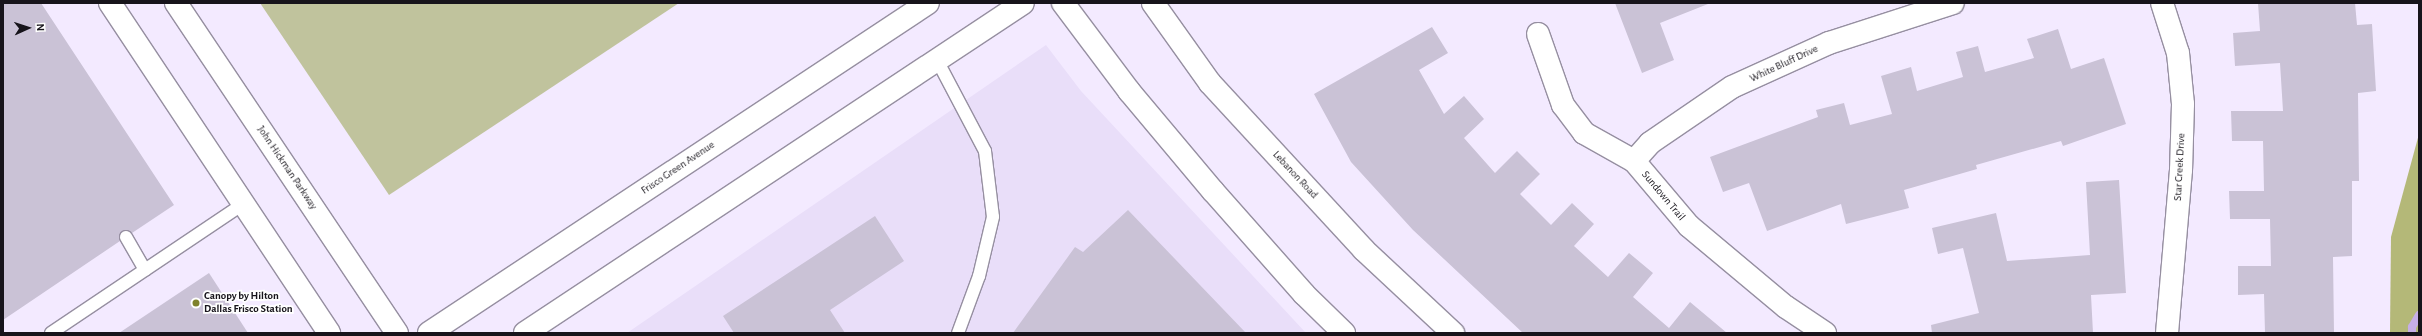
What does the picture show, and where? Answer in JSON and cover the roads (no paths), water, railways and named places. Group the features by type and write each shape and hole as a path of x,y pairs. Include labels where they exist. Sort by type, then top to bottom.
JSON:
{"street":[{"path":"110,3 329,333"},
{"name":"John Hickman Parkway","path":"176,3 397,333"},
{"name":"Frisco Green Avenue","path":"429,333 928,3"},
{"path":"526,333 1023,3"},
{"path":"1063,3 1129,91 1213,191 1304,294 1344,333"},
{"name":"Lebanon Road","path":"1153,3 1210,83 1364,250 1453,333"},
{"name":"White Bluff Drive","path":"1634,161 1650,143 1732,88 1829,43 1953,3"},
{"name":"Star Creek Drive","path":"2162,3 2178,53 2183,104 2181,170 2167,333"},
{"name":"Sundown Trail","path":"1538,34 1563,105 1584,132 1634,161 1689,226 1786,307 1825,333"}],"lane":[{"path":"937,60 985,151 993,217 980,276 958,333"},
{"path":"51,333 243,204"},
{"path":"126,237 145,270"}],"waterway":[{"path":"2412,333 2412,327 2419,315"}],"place":[{"name":"Canopy by Hilton Dallas Frisco Station","path":"196,303"}]}
